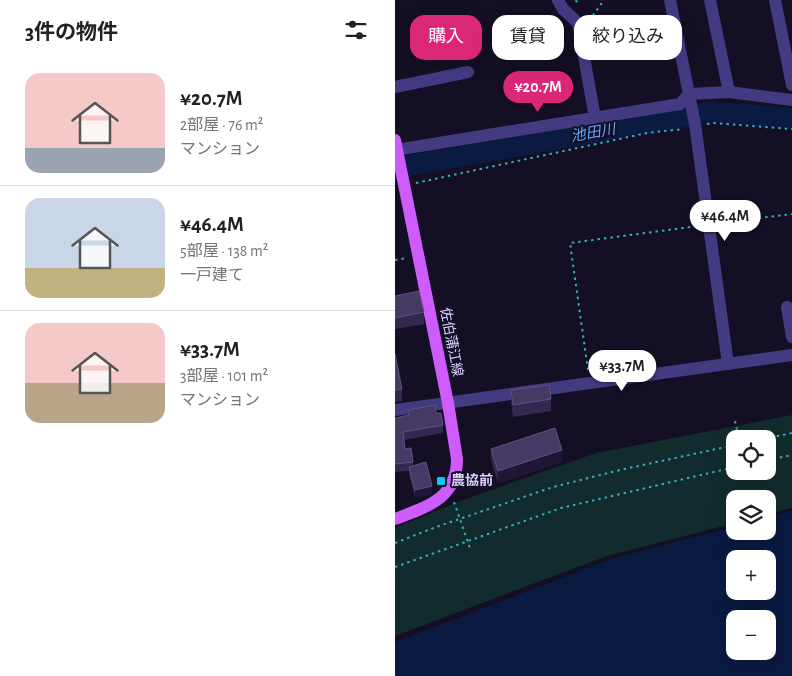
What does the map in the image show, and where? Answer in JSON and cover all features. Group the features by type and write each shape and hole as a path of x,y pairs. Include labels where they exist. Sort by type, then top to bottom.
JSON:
{"main road":[{"name":"佐伯蒲江線","path":"395,518 426,506 446,493 454,479 457,467 448,403 396,149"}],"street":[{"path":"558,0 563,9 574,19"},
{"path":"670,0 695,126 728,364"},
{"path":"710,0 729,92"},
{"path":"775,0 792,85"},
{"path":"585,60 595,118"},
{"path":"395,87 468,72"},
{"path":"396,149 680,104 689,95 729,92 792,100"},
{"path":"787,307 792,337"},
{"path":"395,410 792,355"}],"path":[{"path":"593,15 604,0"},
{"path":"404,184 647,133 712,123 792,129"},
{"path":"590,383 570,243 792,214"},
{"path":"735,421 737,430"},
{"path":"776,437 792,433"},
{"path":"395,543 553,487 726,447"},
{"path":"776,458 792,455"},
{"path":"395,567 561,508 726,469"},
{"path":"452,498 471,551"}],"green space":[{"path":"792,415 792,508 776,512 776,490 726,490 726,525 607,556 395,636 395,528 463,500 596,453"}],"water":[{"path":"792,511 792,676 395,676 395,642 609,560 726,528 726,540 776,540 776,515"}],"building":[{"path":"419,291 424,312 395,318 395,296"},
{"path":"395,354 402,389 395,390"},
{"path":"549,385 551,399 513,405 511,390"},
{"path":"435,405 436,413 441,413 443,425 403,432 405,449 411,448 413,462 395,464 395,418 409,415 408,410"},
{"path":"555,428 562,450 498,471 491,449"},
{"path":"426,462 432,486 415,490 409,467"}],"waterway":[{"name":"池田川","path":"395,168 710,112 792,118"}],"place":[{"name":"農協前","path":"441,481"}]}
